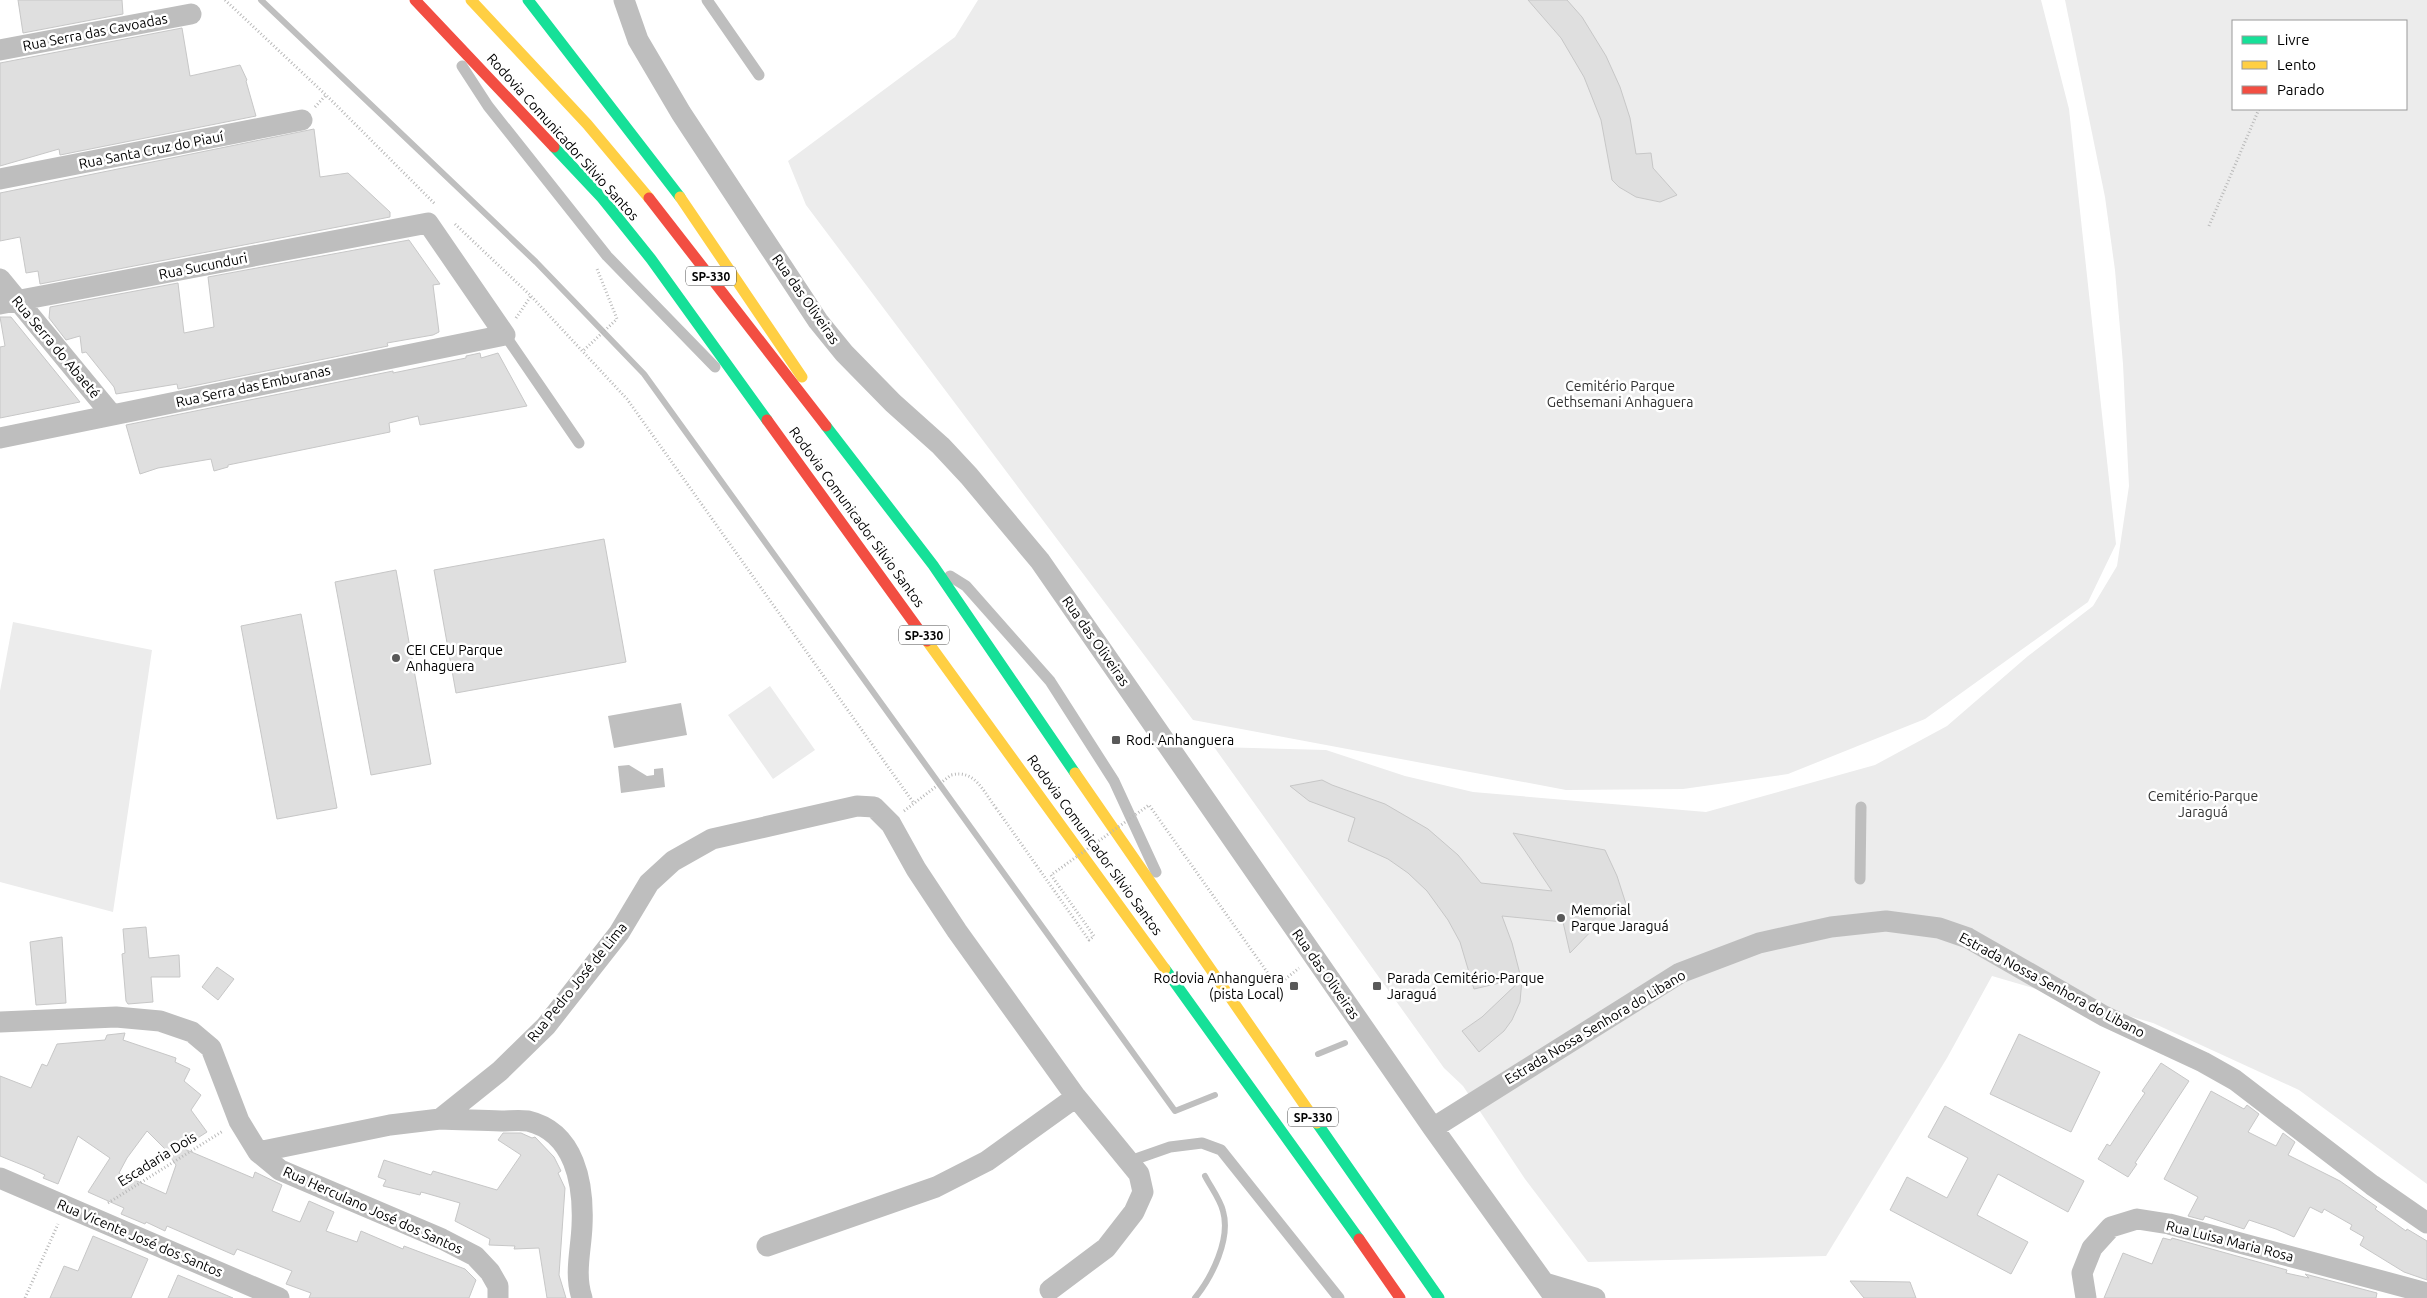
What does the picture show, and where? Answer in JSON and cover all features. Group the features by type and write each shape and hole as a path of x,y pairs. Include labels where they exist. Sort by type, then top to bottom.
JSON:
{"main road":[{"name":"Rodovia Comunicador Silvio Santos","path":"415,0 602,198 651,260 1332,1199 1400,1298"},
{"name":"Rodovia Comunicador Silvio Santos","path":"472,0 599,138 677,232 933,565 1187,937 1439,1298"},
{"path":"528,0 681,199 789,357 864,473"}],"street":[{"name":"Rua das Oliveiras","path":"624,0 638,40 677,106 818,321 844,354 886,396 941,446 969,476 1040,561 1433,1128 1550,1291"},
{"name":"Rua Serra das Cavoadas","path":"0,50 191,14"},
{"name":"Rua Santa Cruz do Piauí","path":"0,179 302,120"},
{"name":"Rua Sucunduri","path":"9,302 428,223 505,335"},
{"name":"Rua Serra do Abaeté","path":"0,279 9,302 112,415"},
{"name":"Rua Serra das Emburanas","path":"0,438 505,335"},
{"name":"Rua Pedro José de Lima","path":"440,1119 500,1072 546,1026 619,933 649,883 673,861 712,839 857,806 874,808 891,824 916,870 952,924 1076,1097"},
{"name":"Estrada Nossa Senhora do Libano","path":"1433,1128 1680,973 1759,943 1832,926 1886,921 1939,928 1968,938 2104,1016 2235,1080 2372,1185 2427,1223"},
{"name":"Rua Herculano José dos Santos","path":"0,1022 116,1017 160,1021 192,1032 211,1048 239,1121 258,1152 280,1170 442,1239 474,1256 490,1272 498,1286 498,1298"},
{"path":"767,1246 936,1187 987,1161 1076,1097 1130,1161 1139,1174 1143,1192 1134,1212 1106,1248 1050,1290"},
{"path":"258,1152 390,1125 440,1119 527,1121 544,1127 562,1140 574,1159 581,1191 582,1226 578,1284 582,1298"},
{"name":"Rua Vicente José dos Santos","path":"0,1178 279,1298"},
{"name":"Rua Luisa Maria Rosa","path":"2086,1298 2082,1273 2092,1248 2110,1227 2137,1219 2169,1224 2427,1293"},
{"path":"1550,1291 1594,1298"}],"lane":[{"path":"707,0 759,75"},
{"path":"424,8 488,106 607,256 773,426"},
{"path":"505,335 579,443"},
{"path":"933,565 966,586 1050,681 1114,781 1187,937"},
{"path":"1860,879 1861,807"},
{"path":"1130,1161 1178,1146 1202,1143 1221,1150 1339,1298"}],"path":[{"path":"225,0 326,95 440,209"},
{"path":"2209,226 2259,110"},
{"path":"453,222 531,296 584,350 627,399 913,802 951,776 960,773 971,776 996,808 1089,940 1094,936 1051,874 1149,805 1277,986 1313,956"},
{"path":"584,350 616,319"},
{"name":"Escadaria Dois","path":"88,1215 239,1121"},
{"path":"26,1298 66,1205"}],"green space":[{"name":"Cemitério Parque Gethsemani Anhaguera","path":"978,0 2041,0 2069,109 2116,544 2088,602 1925,719 1788,774 1683,789 1566,790 1193,720 806,205 788,161 955,37"},
{"name":"Cemitério-Parque Jaraguá","path":"2065,0 2427,0 2427,1184 2299,1090 2153,1023 1992,976 1947,1058 1826,1256 1588,1262 1525,1179 1463,1086 1444,1068 1214,747 1326,750 1405,776 1473,792 1706,812 1875,765 1947,726 2028,656 2093,606 2117,566 2129,486 2123,364 2115,270 2105,197"},
{"path":"13,622 152,650 113,912 0,882 0,691"},
{"path":"770,686 815,750 773,779 728,715"}],"shaded area":[{"path":"681,703 687,735 614,748 608,716"},
{"path":"629,765 647,776 654,775 654,769 663,768 665,787 621,793 618,766"}],"building":[{"path":"18,0 122,0 123,14 23,33"},
{"path":"1528,0 1567,0 1582,17 1606,56 1620,87 1630,118 1636,154 1651,153 1653,168 1677,195 1660,202 1636,197 1619,187 1612,180 1601,120 1584,77 1561,38"},
{"path":"182,28 190,76 240,65 247,80 256,116 60,155 59,149 0,166 0,63"},
{"path":"314,129 320,177 348,173 390,212 390,217 40,284 38,271 26,273 20,237 0,241 0,193"},
{"path":"409,240 440,284 433,285 439,332 433,335 387,343 388,346 178,389 177,384 116,394 114,387 86,352 82,353 80,336 66,340 49,318 50,307 178,283 184,333 214,327 208,277"},
{"path":"0,317 11,317 80,402 0,418 0,347 5,346"},
{"path":"480,353 481,358 498,353 527,406 420,425 418,416 389,423 390,432 228,465 228,467 214,471 211,459 158,468 140,474 126,425 393,371 393,373 466,358 466,356"},
{"path":"604,539 626,662 456,693 434,570"},
{"path":"396,570 431,764 371,775 335,582"},
{"path":"301,614 337,808 277,819 241,626"},
{"name":"Memorial Parque Jaraguá","path":"1322,780 1385,804 1428,829 1458,855 1481,883 1552,891 1513,833 1605,850 1617,876 1626,904 1600,922 1570,953 1563,922 1502,916 1512,943 1521,978 1474,989 1460,942 1448,920 1427,891 1408,873 1388,859 1348,841 1355,818 1309,801 1290,786"},
{"path":"146,927 149,958 179,955 180,977 151,977 153,1002 128,1004 126,1001 122,954 125,953 123,929"},
{"path":"62,937 66,1003 36,1005 30,942"},
{"path":"217,967 234,979 218,1000 202,987"},
{"path":"1522,979 1520,1002 1512,1020 1504,1031 1479,1052 1462,1031 1482,1017"},
{"path":"125,1033 123,1040 176,1058 175,1062 190,1069 184,1081 201,1095 191,1110 207,1132 182,1148 253,1178 255,1172 282,1185 272,1211 300,1222 309,1201 334,1212 326,1231 357,1242 361,1231 403,1249 404,1246 465,1269 476,1280 469,1298 309,1298 311,1293 286,1284 292,1271 237,1249 234,1255 167,1226 165,1231 146,1222 145,1224 121,1214 124,1208 88,1192 110,1158 78,1136 58,1184 43,1178 45,1175 0,1156 0,1076 31,1088 42,1064 47,1066 57,1044 105,1040 107,1035","holes":["147,1131 165,1149 176,1165 166,1194 119,1173 127,1158"]},
{"path":"2019,1034 2100,1072 2071,1132 1990,1094"},
{"path":"2161,1063 2189,1081 2135,1163 2137,1164 2128,1177 2098,1159 2107,1144 2110,1146 2145,1093 2142,1091"},
{"path":"2211,1091 2244,1109 2247,1105 2259,1114 2248,1132 2276,1146 2283,1133 2295,1142 2288,1155 2340,1181 2377,1207 2375,1209 2406,1231 2407,1229 2427,1241 2427,1280 2404,1272 2360,1245 2364,1237 2350,1229 2352,1225 2324,1209 2322,1213 2310,1207 2294,1237 2249,1220 2244,1229 2205,1216 2203,1220 2188,1216 2198,1197 2164,1179"},
{"path":"1945,1106 2084,1181 2068,1212 1998,1174 1977,1215 2028,1242 2011,1274 1890,1210 1907,1177 1947,1198 1968,1158 1928,1137"},
{"path":"503,1133 521,1133 532,1138 535,1137 554,1157 561,1171 558,1173 565,1188 559,1275 566,1298 547,1298 539,1248 514,1249 515,1246 489,1245 490,1239 455,1221 460,1203 421,1192 420,1195 383,1186 386,1180 378,1177 384,1160 431,1175 433,1171 497,1190 521,1155 498,1140"},
{"path":"93,1236 148,1259 131,1298 50,1298 64,1266 78,1271"},
{"path":"2163,1238 2171,1240 2172,1238 2287,1270 2286,1273 2309,1278 2305,1274 2377,1293 2376,1298 2104,1298 2123,1253 2152,1264"},
{"path":"178,1275 233,1298 168,1298"},
{"path":"1850,1281 1910,1282 1916,1298 1864,1298"}],"waterway":[{"path":"261,0 536,262 644,374 1175,1111 1215,1095"},
{"path":"1318,1054 1345,1043"},
{"path":"1195,1298 1208,1279 1218,1257 1222,1245 1225,1222 1222,1206 1205,1176"}],"traffic: fast":[{"path":"528,0 680,197"},
{"path":"554,147 602,198 651,259 767,420"},
{"path":"826,426 933,565 1075,773"},
{"path":"1165,969 1359,1239"},
{"path":"1317,1123 1439,1298"}],"traffic: slow":[{"path":"471,0 587,124 649,198"},
{"path":"680,197 802,377"},
{"path":"927,641 1165,969"},
{"path":"1075,773 1317,1123"}],"traffic: jam":[{"path":"415,0 554,147"},
{"path":"649,198 826,426"},
{"path":"767,420 927,641"},
{"path":"1359,1239 1400,1298"}],"place":[{"name":"CEI CEU Parque Anhaguera","path":"396,658"},
{"name":"Rod. Anhanguera","path":"1116,740"},
{"name":"Memorial Parque Jaraguá","path":"1561,918"},
{"name":"Rodovia Anhanguera (pista Local)","path":"1294,986"},
{"name":"Parada Cemitério-Parque Jaraguá","path":"1377,986"}]}
